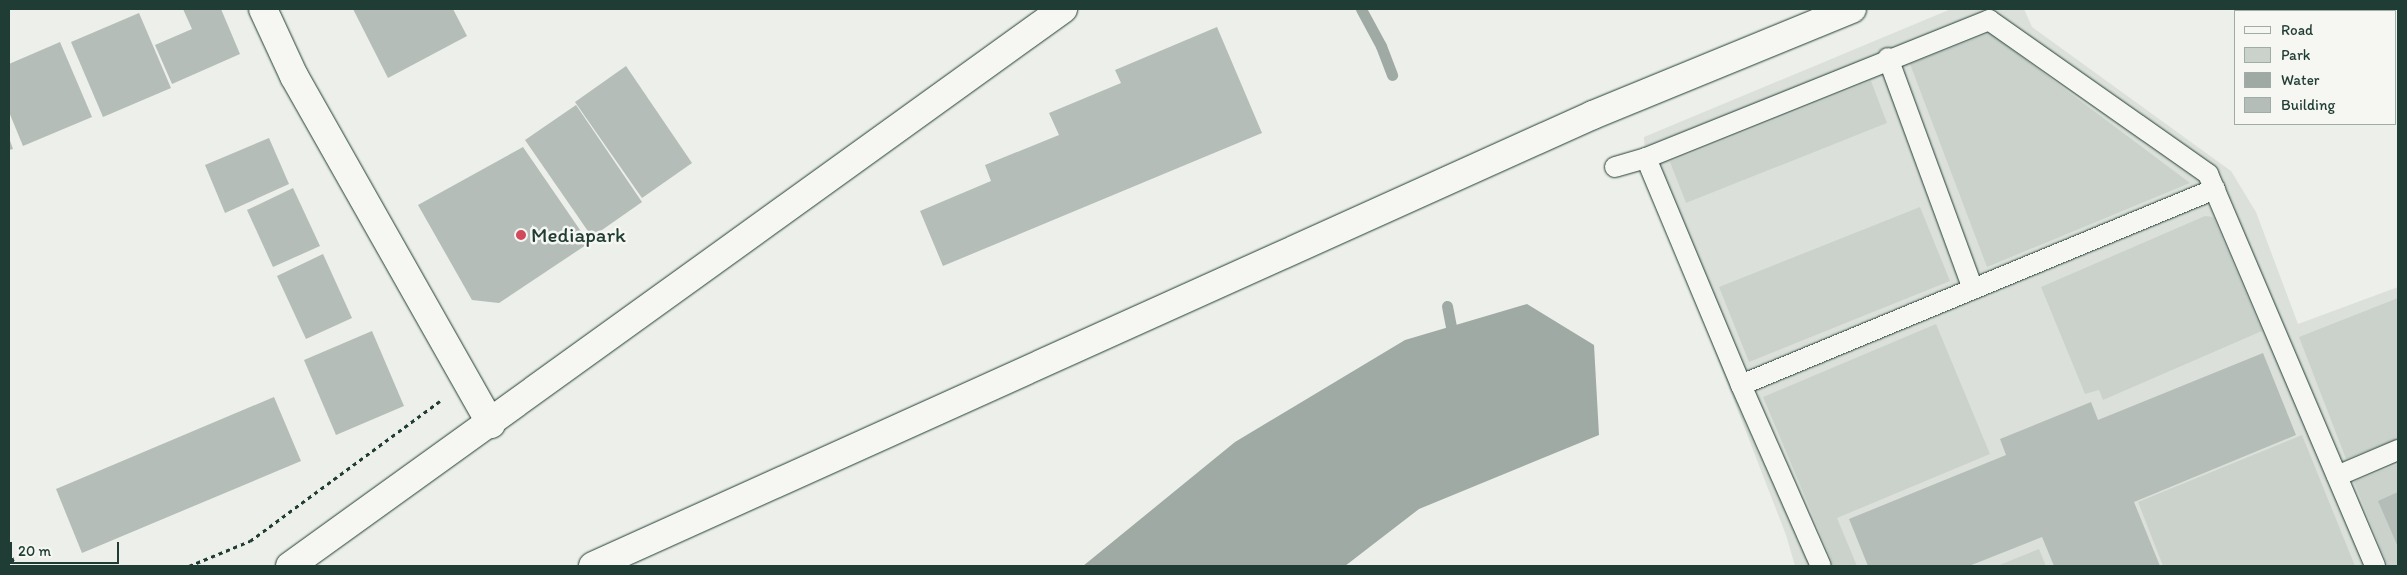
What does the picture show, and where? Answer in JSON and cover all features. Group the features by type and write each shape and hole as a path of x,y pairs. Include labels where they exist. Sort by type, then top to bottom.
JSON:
{"street":[{"path":"263,9 294,76 491,424"},
{"path":"290,566 491,424 1063,9"},
{"path":"593,566 1593,115 1852,9"}],"lane":[{"path":"1616,167 1646,158 1888,58 1989,20 2208,174 2375,566"},
{"path":"1888,58 1973,289"},
{"path":"1646,158 1741,385 1821,566"},
{"path":"1741,385 2216,190"},
{"path":"2337,476 2398,450"}],"path":[{"path":"189,566 250,541 468,381"},
{"path":"9,550 15,566"}],"shaded area":[{"path":"1951,9 2024,9 2032,27 2231,171 2256,212 2298,324 2398,287 2398,566 1795,566 1786,535 1646,174 1644,137"}],"green space":[{"path":"1990,33 2190,183 1987,267 1910,64"},
{"path":"1871,81 1887,123 1686,203 1670,162"},
{"path":"1920,207 1950,281 1749,362 1719,287"},
{"path":"2205,216 2213,217 2262,331 2103,400 2099,390 2085,394 2041,287"},
{"path":"2398,298 2398,439 2346,459 2299,337"},
{"path":"1936,324 1990,454 1837,518 1857,566 1834,566 1763,397"},
{"path":"2302,435 2355,566 2163,566 2138,502"},
{"path":"2398,464 2398,566 2388,566 2354,482"},
{"path":"2039,549 2046,566 1997,566"}],"water":[{"path":"1527,304 1594,345 1599,435 1419,509 1345,566 1083,566 1235,442 1405,340"}],"building":[{"path":"183,9 221,9 240,54 172,84 155,45 192,29"},
{"path":"353,9 453,9 467,36 388,78"},
{"path":"139,13 171,88 103,117 71,42"},
{"path":"1217,27 1262,133 943,266 920,211 991,181 985,165 1059,135 1049,113 1121,83 1115,70"},
{"path":"60,42 92,117 23,146 9,112 9,64"},
{"path":"626,66 692,163 642,198 575,102"},
{"path":"576,105 642,202 592,237 525,140"},
{"path":"9,138 13,149 9,150"},
{"path":"269,138 289,184 225,213 205,165"},
{"path":"523,147 589,243 499,303 472,300 418,205"},
{"path":"293,188 320,246 273,267 247,210"},
{"path":"323,254 352,318 306,339 277,276"},
{"path":"372,331 404,406 336,435 304,360"},
{"path":"2263,353 2296,435 2134,502 2160,566 2054,566 2042,537 1969,566 1868,566 1849,519 2006,455 2000,439 2091,402 2098,420"},
{"path":"274,397 301,461 82,553 56,489"},
{"path":"2398,492 2398,547 2378,501"}],"waterway":[{"path":"1361,9 1381,46 1392,75"},
{"path":"1447,306 1451,326"}],"place":[{"name":"Mediapark","path":"521,235"}]}
